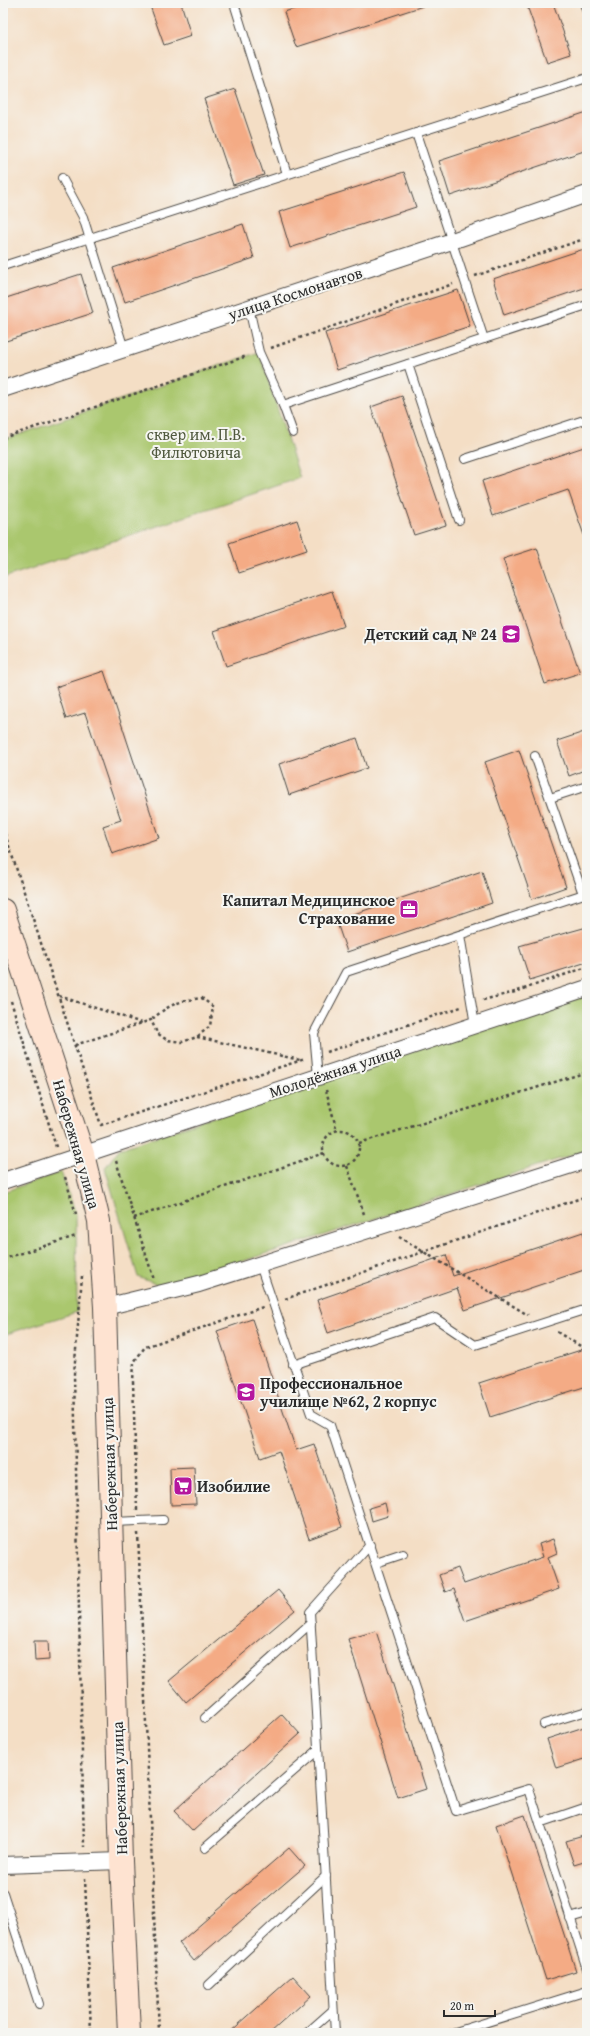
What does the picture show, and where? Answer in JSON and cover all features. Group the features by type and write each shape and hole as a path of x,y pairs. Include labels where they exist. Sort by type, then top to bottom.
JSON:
{"street":[{"name":"улица Космонавтов","path":"3,389 452,241 587,194"},
{"name":"Набережная улица","path":"3,910 83,1154 98,1221 105,1307 121,1862 129,2033"},
{"name":"Молодёжная улица","path":"3,1181 587,988"},
{"path":"105,1307 199,1284 587,1160"},
{"path":"3,1865 121,1862"}],"lane":[{"path":"234,3 288,174"},
{"path":"584,3 587,12"},
{"path":"3,266 587,78"},
{"path":"416,133 484,339"},
{"path":"62,178 83,217 124,349"},
{"path":"283,405 587,305"},
{"path":"249,308 259,352 283,405 293,433"},
{"path":"408,364 459,520"},
{"path":"465,459 587,419"},
{"path":"320,1076 314,1033 346,972 585,893 535,756"},
{"path":"550,798 587,786"},
{"path":"460,935 475,1025"},
{"path":"260,1265 311,1414 330,1425 376,1562 456,1811 529,1789 587,1969"},
{"path":"293,1365 435,1318 475,1345 587,1309"},
{"path":"111,1522 163,1520"},
{"path":"335,2033 310,1612 370,1545"},
{"path":"376,1562 403,1554"},
{"path":"205,1718 311,1622"},
{"path":"544,1724 587,1711"},
{"path":"205,1848 318,1750"},
{"path":"540,1823 587,1807"},
{"path":"209,1985 326,1876"},
{"path":"3,1894 39,2004"},
{"path":"570,1918 587,1912"},
{"path":"452,2033 587,1991"},
{"path":"307,2033 333,2010"}],"path":[{"path":"3,438 259,352 587,238"},
{"path":"3,828 101,1125 316,1056 471,1004 515,992 587,967"},
{"path":"59,996 143,1023"},
{"path":"10,998 78,1221"},
{"path":"75,1045 151,1020 162,1011 179,1001 202,998 213,1007 210,1026 197,1037 182,1042 167,1040 157,1033 151,1020"},
{"path":"197,1037 302,1060"},
{"path":"359,1143 587,1072"},
{"path":"320,1076 337,1131"},
{"path":"337,1131 349,1132 354,1135 359,1143 357,1158 347,1166 336,1165 326,1158 324,1153 323,1148 327,1137 337,1131"},
{"path":"134,1218 324,1153"},
{"name":"Набережная улица","path":"114,1156 155,1284"},
{"path":"347,1166 365,1216 357,1218"},
{"path":"159,2033 138,1521 133,1382 134,1362 145,1347 587,1196"},
{"path":"3,1259 76,1236"},
{"path":"398,1236 533,1318"},
{"path":"82,1275 74,1374 84,1863 91,2033"},
{"path":"553,1330 587,1350"}],"green space":[{"name":"сквер им. П.В. Филютовича","path":"259,352 300,478 3,578 3,440"},
{"path":"587,991 587,1150 163,1287 138,1277 105,1168 119,1149"},
{"path":"61,1172 76,1214 77,1312 3,1335 3,1192"}],"building":[{"path":"149,3 181,3 191,36 164,45"},
{"path":"313,3 422,3 423,6 296,47 284,12"},
{"path":"526,3 553,3 571,54 547,62"},
{"path":"235,89 264,175 233,185 204,99"},
{"path":"587,112 587,150 450,196 439,161"},
{"path":"404,172 416,207 290,248 279,212"},
{"path":"243,224 254,258 125,302 113,268"},
{"path":"587,248 587,287 504,315 493,279"},
{"path":"81,274 93,313 3,342 3,299"},
{"path":"458,290 470,326 337,370 325,333"},
{"path":"402,396 446,525 414,535 371,407"},
{"path":"587,446 587,537 585,538 568,490 493,516 482,481"},
{"path":"297,520 307,550 239,573 229,543"},
{"path":"537,548 580,673 545,684 503,559"},
{"path":"332,591 344,626 226,666 214,631"},
{"path":"104,671 159,838 112,854 103,826 121,820 85,713 66,719 56,687"},
{"path":"587,731 587,769 569,776 557,741"},
{"path":"357,738 367,768 289,795 279,764"},
{"path":"519,750 566,887 532,899 485,762"},
{"path":"482,871 492,903 347,952 336,920"},
{"path":"587,927 587,962 530,980 519,946"},
{"path":"583,1232 587,1245 587,1269 465,1310 457,1288 328,1333 317,1300 446,1255 453,1276"},
{"path":"252,1319 296,1450 314,1444 342,1527 309,1539 279,1451 260,1458 217,1331"},
{"path":"587,1348 587,1386 490,1417 479,1383"},
{"name":"Изобилие","path":"194,1467 196,1504 171,1505 170,1468"},
{"path":"385,1503 388,1516 372,1521 369,1508"},
{"path":"553,1539 557,1553 548,1557 559,1589 465,1621 454,1589 445,1592 439,1575 458,1568 464,1584 543,1557 539,1544"},
{"path":"278,1590 295,1610 186,1702 169,1681"},
{"path":"376,1631 426,1789 398,1798 348,1639"},
{"path":"34,1641 48,1641 49,1660 35,1661"},
{"path":"282,1714 300,1734 193,1831 174,1811"},
{"path":"587,1726 587,1758 556,1768 547,1739"},
{"path":"525,1815 576,1971 546,1980 496,1825"},
{"path":"587,1835 587,1861 574,1865 566,1841"},
{"path":"289,1848 305,1866 194,1961 179,1943"},
{"path":"293,1976 311,1996 270,2033 229,2033"}],"place":[{"name":"Детский сад № 24","path":"511,634"},
{"name":"Капитал Медицинское Страхование","path":"409,909"},
{"name":"Профессиональное училище №62, 2 корпус","path":"246,1392"},
{"name":"Изобилие","path":"183,1486"}]}
